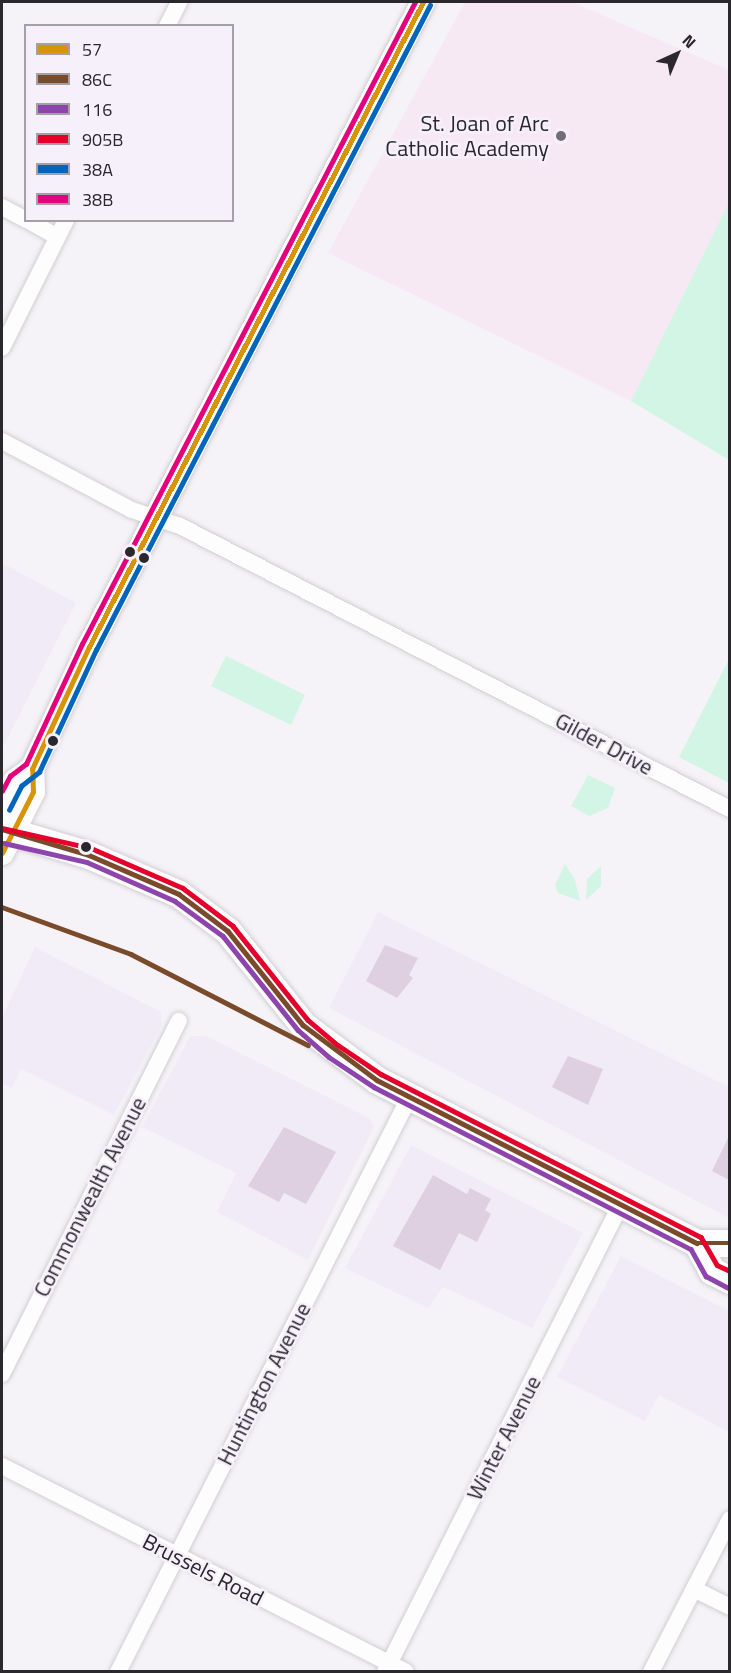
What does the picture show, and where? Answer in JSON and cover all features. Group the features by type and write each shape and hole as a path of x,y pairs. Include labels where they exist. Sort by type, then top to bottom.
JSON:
{"main road":[{"path":"2,807 15,781 32,769 423,2"},
{"path":"32,769 33,792 4,838 89,855 179,894 228,931 303,1025 377,1080 697,1243 729,1243"},
{"path":"697,1243 712,1271 729,1280"}],"street":[{"path":"168,24 179,2"},
{"path":"2,207 24,219"},
{"path":"30,222 58,237"},
{"path":"2,348 65,222"},
{"name":"Gilder Drive","path":"2,441 157,520 180,526 729,809"},
{"name":"Commonwealth Avenue","path":"2,1374 179,1021"},
{"name":"Huntington Avenue","path":"118,1671 410,1096"},
{"name":"Winter Avenue","path":"387,1667 621,1204"},
{"name":"Brussels Road","path":"2,1466 387,1667 406,1671"},
{"path":"651,1671 729,1519"},
{"path":"694,1589 729,1607"}],"shaded area":[{"name":"St. Joan of Arc Catholic Academy","path":"465,2 572,2 729,70 729,202 631,401 328,253"},
{"path":"2,563 76,603 2,749"},
{"path":"378,912 729,1087 729,1218 329,1008"},
{"path":"35,947 161,1012 162,1025 114,1115 21,1069 12,1088 2,1083 2,1018"},
{"path":"190,1036 206,1036 369,1118 374,1127 308,1260 217,1212 236,1173 142,1127"},
{"path":"411,1145 583,1233 532,1328 443,1287 428,1308 345,1268"},
{"path":"621,1256 729,1311 729,1432 659,1395 645,1421 557,1377"}],"green space":[{"path":"729,202 730,460 631,401"},
{"path":"226,656 305,695 291,725 211,686"},
{"path":"729,659 729,783 679,757"},
{"path":"588,775 615,788 608,808 589,816 571,806"},
{"path":"565,864 575,880 580,901 558,893 555,885"},
{"path":"601,866 601,886 586,900 587,879"}],"building":[{"path":"385,945 418,958 409,975 413,978 397,998 366,981"},
{"path":"568,1056 603,1069 588,1105 552,1087"},
{"path":"284,1127 336,1152 306,1204 284,1193 279,1202 248,1186"},
{"path":"729,1136 729,1180 712,1171"},
{"path":"433,1175 467,1194 470,1188 491,1199 485,1210 491,1214 477,1242 459,1233 440,1270 393,1246"}],"transit line":[{"name":"38B","path":"2,791 10,776 26,764 82,644 415,2"},
{"name":"57","path":"2,853 33,792 32,769 89,647 423,2"},
{"name":"38A","path":"9,810 21,786 39,772 96,650 430,5"},
{"name":"905B","path":"2,828 91,848 183,888 233,926 308,1020 338,1045 381,1074 701,1237 717,1265 730,1271"},
{"name":"86C","path":"2,829 89,855 179,894 228,931 303,1025 377,1080 697,1243 730,1243"},
{"name":"116","path":"4,843 87,862 175,901 223,936 298,1030 329,1057 374,1087 691,1249 706,1276 727,1287"},
{"name":"86C","path":"2,907 131,954 308,1045"}],"place":[{"name":"St. Joan of Arc Catholic Academy","path":"561,136"}]}
